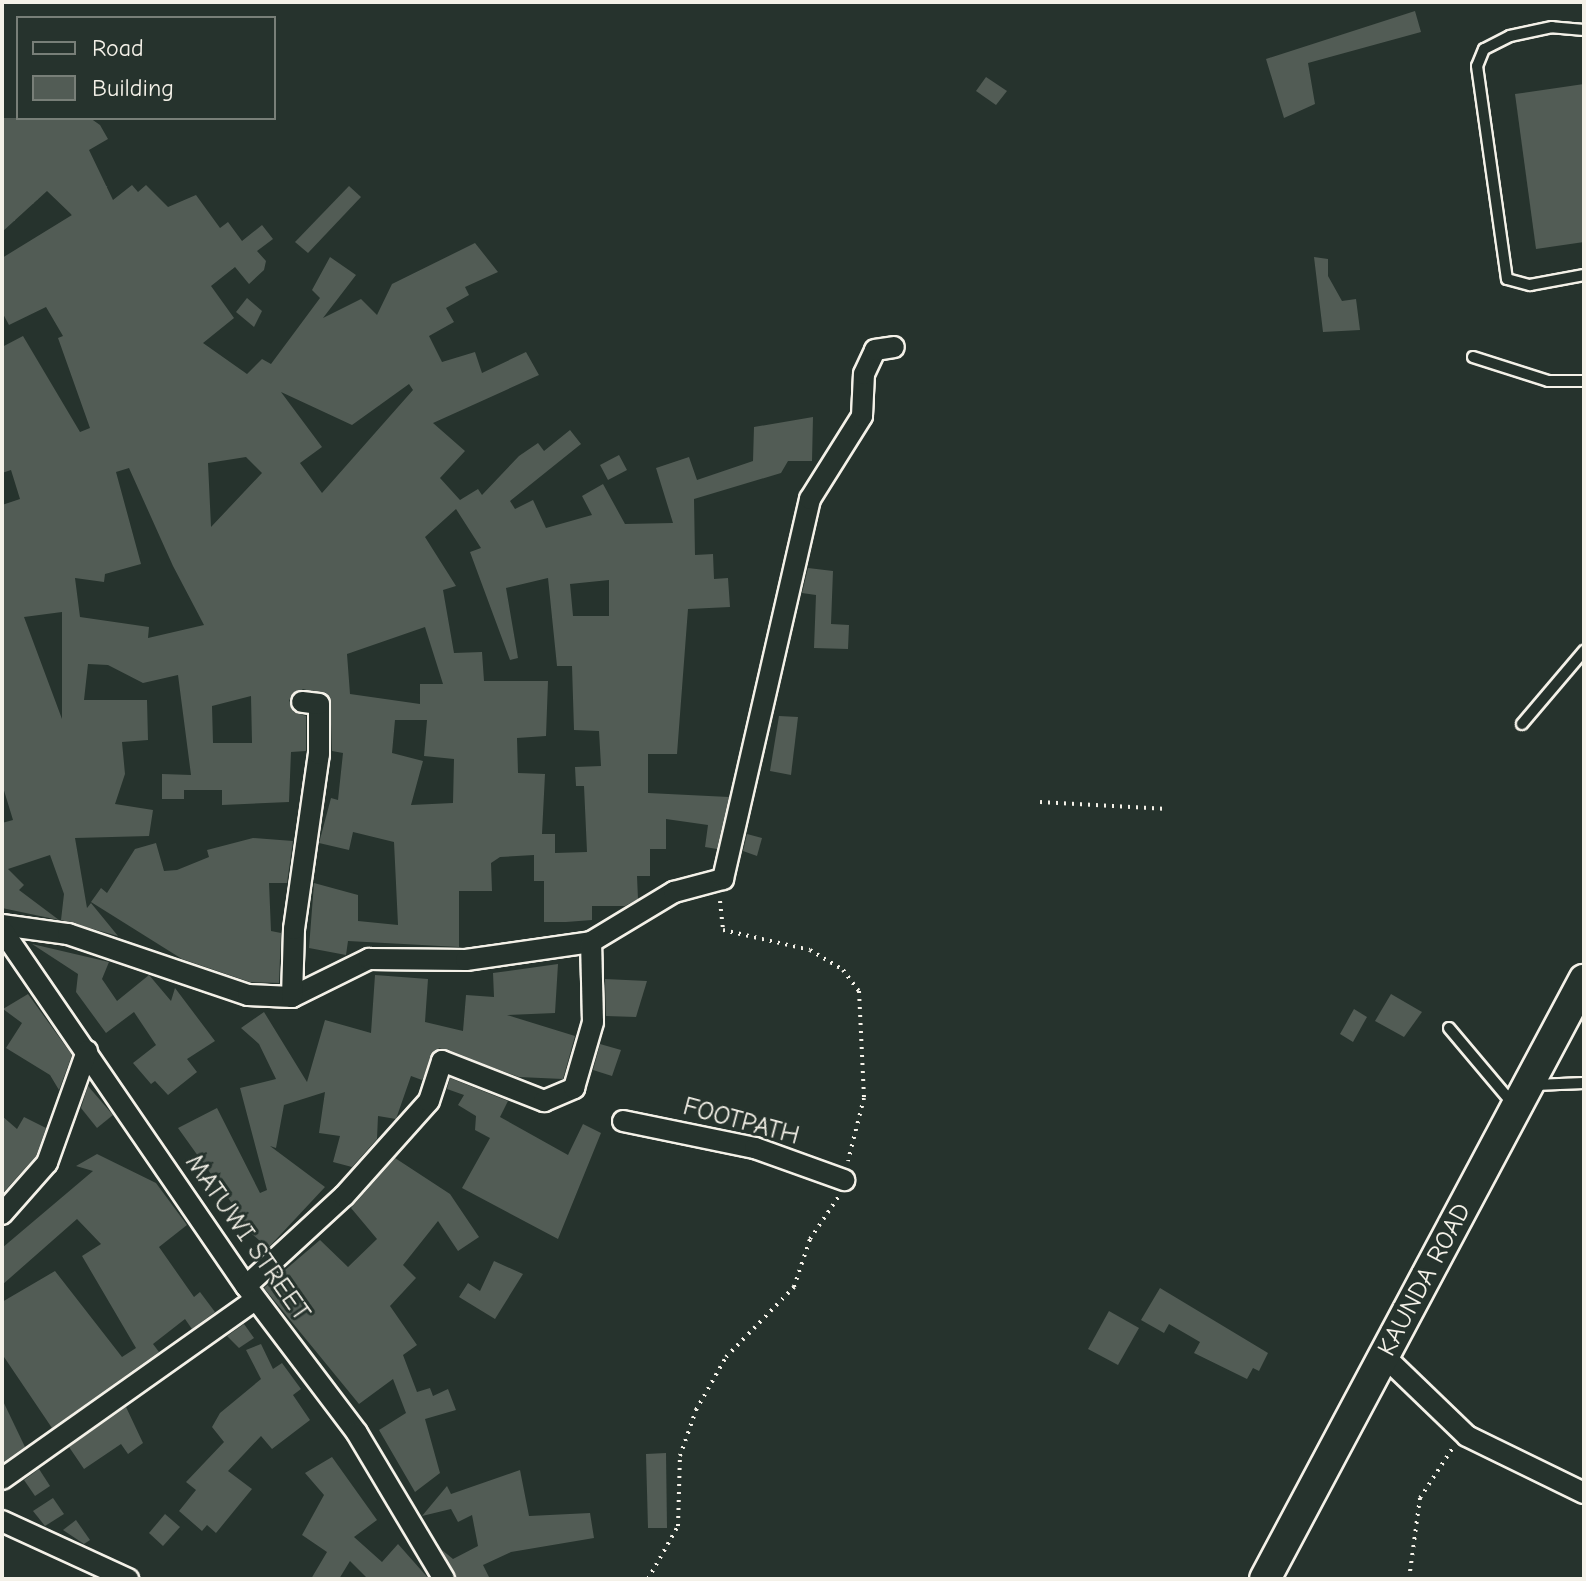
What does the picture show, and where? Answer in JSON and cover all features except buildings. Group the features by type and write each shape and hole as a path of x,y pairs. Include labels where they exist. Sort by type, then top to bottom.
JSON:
{"main road":[{"name":"KAUNDA ROAD","path":"1265,1579 1584,980"}],"street":[{"path":"2,927 68,934 248,995 292,997 369,959 466,960 591,942 674,892 723,879 810,499 862,416 864,374 875,350 894,347"},
{"path":"292,997 294,929 319,754 319,704 302,702"},
{"name":"MATUWI STREET","path":"2,927 250,1293 357,1433 444,1579"},
{"path":"2,1479 250,1293 344,1196 429,1101 442,1061 544,1101 574,1088 593,1022 591,942"},
{"path":"2,1214 47,1163 87,1051"},
{"name":"FOOTPATH","path":"623,1121 755,1148 844,1180"},
{"path":"1384,1356 1467,1436 1584,1493"},
{"path":"2,1521 128,1579"}],"lane":[{"path":"1584,30 1552,27 1510,36 1484,49 1477,66 1507,279 1530,285 1584,275"},
{"path":"1473,357 1548,381 1584,381"},
{"path":"1522,724 1584,651"},
{"path":"1449,1028 1523,1097 1584,1083"}],"path":[{"path":"1040,802 1168,809"},
{"path":"648,1579 678,1526 680,1456 696,1410 726,1357 794,1287 810,1239 844,1180 864,1098 859,991 843,970 810,950 723,930 723,879"},
{"path":"1409,1579 1420,1498 1436,1464 1467,1436"}]}
